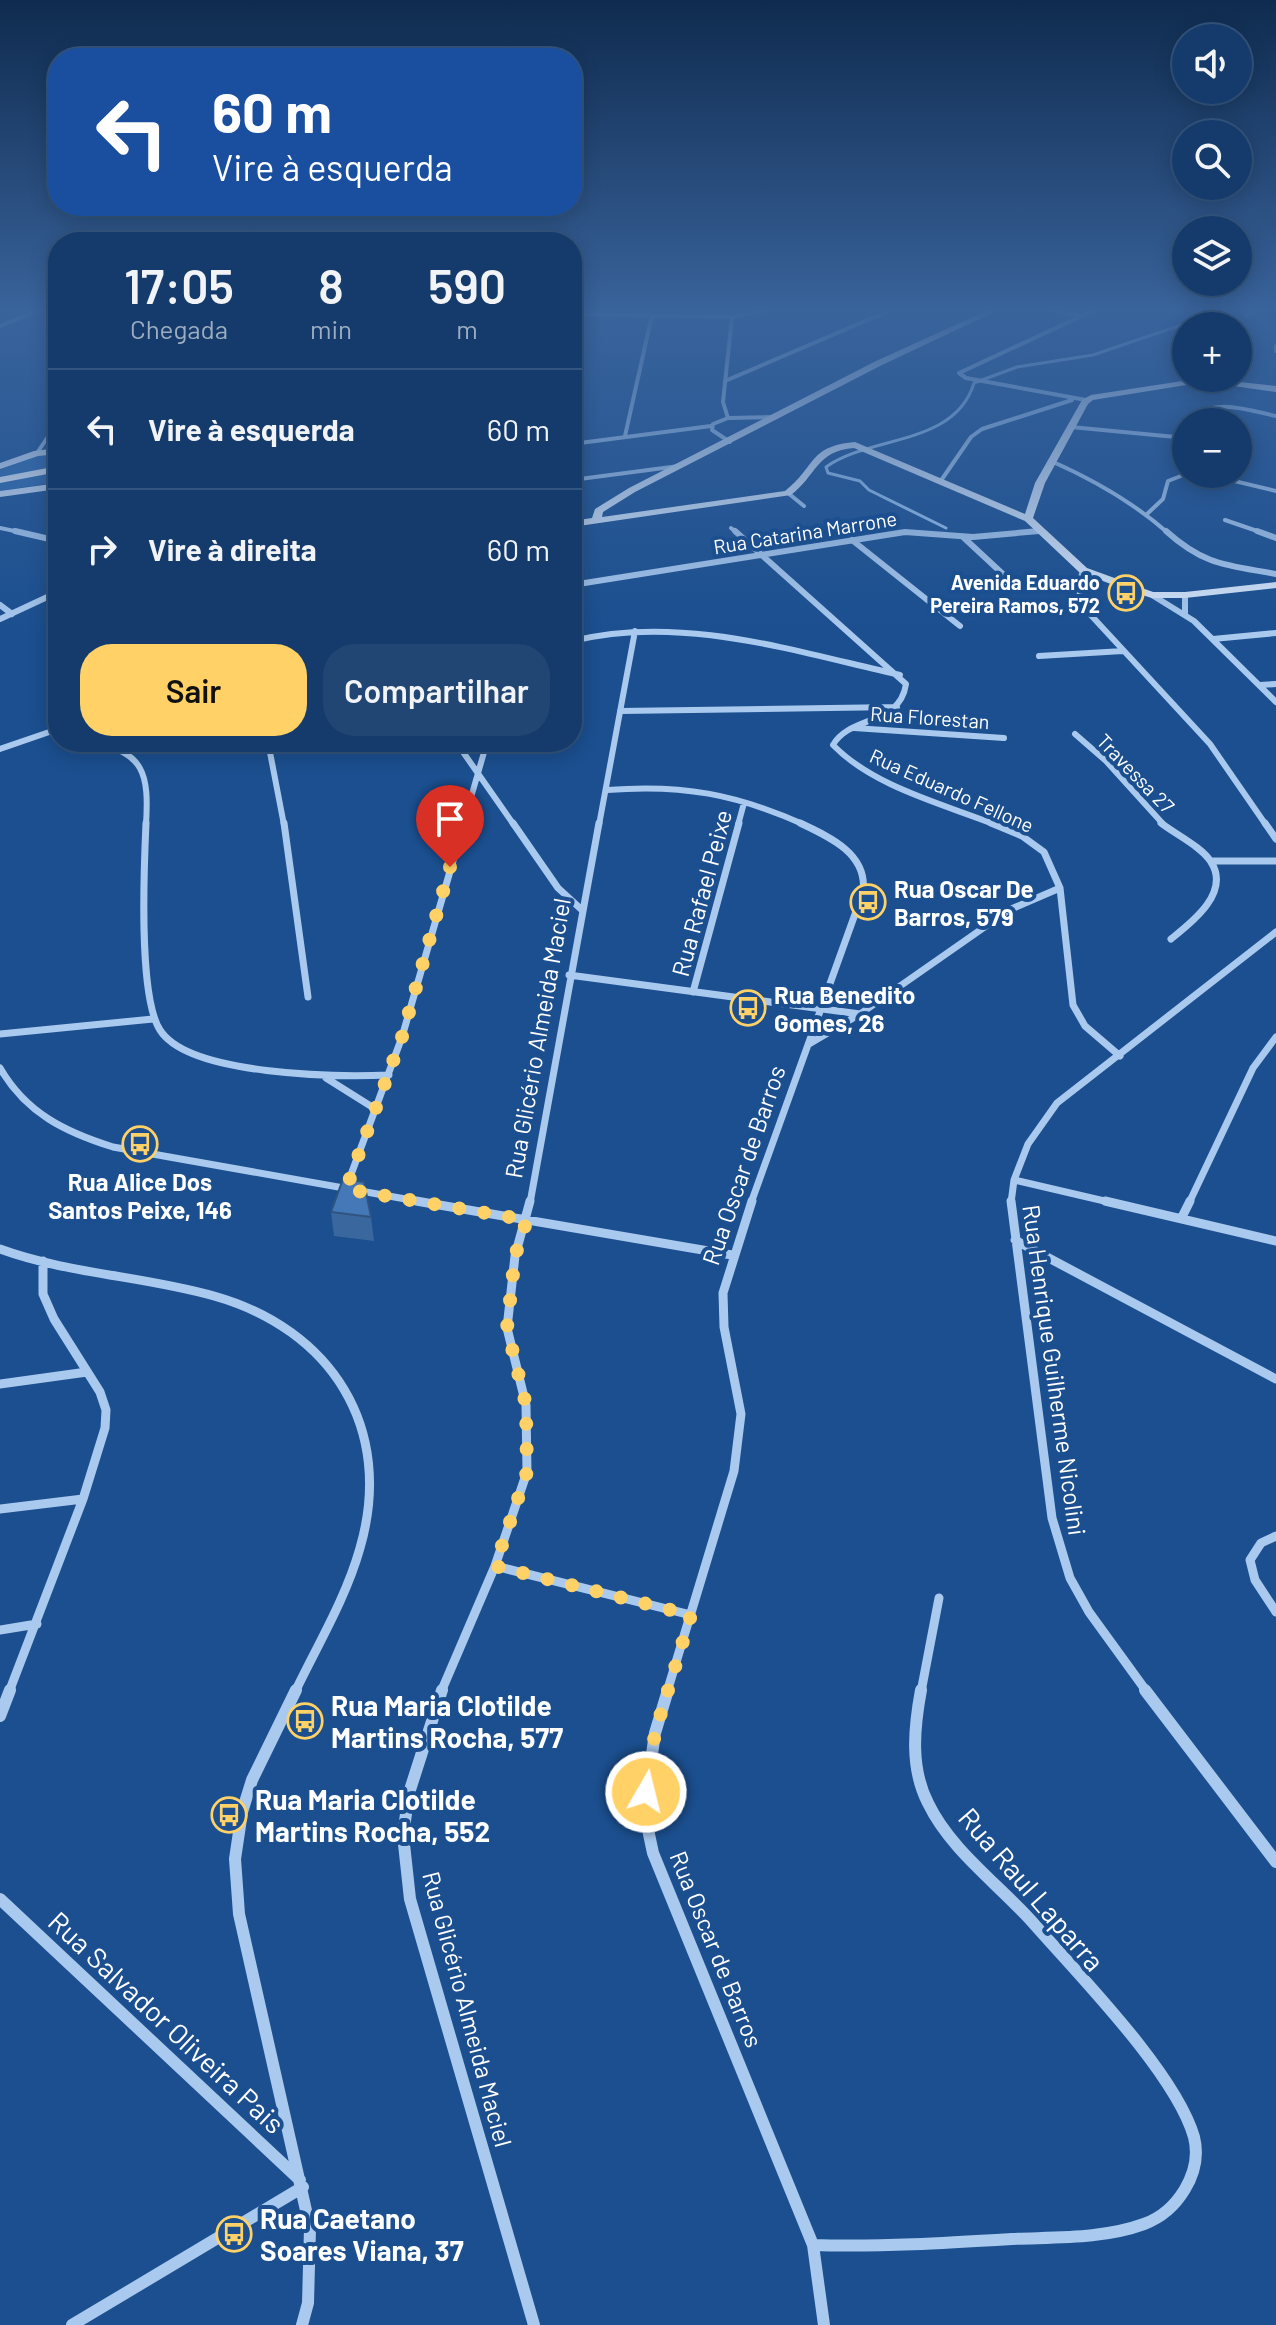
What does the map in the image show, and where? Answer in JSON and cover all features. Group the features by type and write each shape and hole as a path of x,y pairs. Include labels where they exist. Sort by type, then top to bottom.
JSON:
{"main road":[{"path":"0,480 48,471"}],"street":[{"path":"625,436 630,416"},
{"path":"597,520 598,511 780,416"},
{"path":"940,482 971,437 982,429 1023,416"},
{"path":"1028,519 1051,461 1077,416"},
{"path":"582,442 711,426 728,418 777,417"},
{"path":"711,426 730,442"},
{"path":"1071,427 1172,437"},
{"path":"37,453 48,437"},
{"path":"582,522 788,493 797,487 819,456 837,447 857,445 1028,519 1083,570 1152,595 1185,614 1276,702"},
{"path":"0,466 48,452"},
{"path":"1051,461 1095,481 1147,514 1190,553 1219,564 1274,575"},
{"path":"582,479 680,466"},
{"path":"1147,514 1163,499 1168,481 1172,479"},
{"path":"1252,485 1276,491"},
{"path":"0,494 48,487"},
{"path":"788,493 804,506"},
{"path":"1225,520 1276,538"},
{"path":"0,528 48,539"},
{"path":"620,711 898,707 907,693 900,676 731,528"},
{"name":"Rua Catarina Marrone","path":"582,583 921,531 963,537 1043,531"},
{"path":"963,537 969,548 1007,578 1010,589"},
{"path":"852,540 960,626"},
{"path":"1083,570 1078,583 1083,604 1227,765 1276,839"},
{"path":"1152,595 1185,595 1276,585"},
{"path":"1185,595 1185,614"},
{"path":"0,619 48,597"},
{"path":"0,605 12,614"},
{"path":"582,638 635,631 748,643 900,676"},
{"name":"Rua Glicério Almeida Maciel","path":"534,2325 410,1899 403,1835 409,1793 432,1717 495,1566 527,1472 526,1405 507,1328 515,1256 527,1220 569,975 607,790 635,631"},
{"path":"1213,639 1276,633"},
{"path":"1039,656 1123,651"},
{"path":"1260,685 1276,684"},
{"name":"Rua Eduardo Fellone","path":"898,707 834,740 837,752 847,761 1022,836 1044,852 1060,888 1069,941 1073,1005 1085,1026 1120,1056"},
{"name":"Rua Florestan","path":"853,728 1004,738"},
{"path":"0,749 48,732"},
{"path":"43,734 48,735"},
{"name":"Travessa 27","path":"1075,734 1106,761 1157,820 1211,861"},
{"path":"123,752 129,754 143,772 147,804 148,984 153,1019 161,1033 198,1054 249,1067 326,1078 389,1075"},
{"path":"270,752 283,815 308,997"},
{"path":"463,752 558,888 582,910"},
{"path":"346,1189 389,1075 484,752"},
{"name":"Rua Oscar de Barros","path":"607,790 690,788 744,803 835,840 847,848 863,870 864,885 859,903 732,1255 723,1293 724,1327 741,1414 740,1439 734,1471 655,1733 644,1811 653,1853 813,2245 824,2325"},
{"name":"Rua Rafael Peixe","path":"693,992 744,803"},
{"path":"1171,939 1212,900 1217,886 1211,861 1276,861"},
{"path":"808,1045 860,1014 1009,910 1060,888"},
{"name":"Rua Henrique Guilherme Nicolini","path":"1276,932 1057,1103 1028,1144 1014,1180 1011,1201 1052,1518 1070,1578 1089,1612 1187,1749 1276,1862"},
{"path":"569,975 860,1014"},
{"path":"0,1034 153,1019"},
{"path":"1181,1219 1253,1068 1276,1037"},
{"path":"0,1068 20,1100 62,1129 99,1144 188,1164 732,1255"},
{"path":"326,1078 377,1110"},
{"path":"1014,1180 1276,1241"},
{"path":"1015,1240 1276,1379"},
{"path":"2,1251 187,1289 264,1313 294,1329 317,1348 350,1392 360,1425 369,1473 369,1507 363,1541 342,1594 252,1780 242,1812 235,1859 245,1944 310,2228 308,2303 302,2325"},
{"path":"0,1716 83,1499 105,1428 106,1410 43,1294 43,1261"},
{"path":"0,1384 87,1372"},
{"path":"0,1509 83,1499"},
{"path":"1276,1536 1255,1547 1248,1557 1249,1568 1259,1588 1276,1612"},
{"path":"495,1566 691,1615"},
{"name":"Rua Raul Laparra","path":"813,2245 879,2246 1080,2236 1145,2223 1173,2205 1188,2183 1197,2159 1193,2136 1179,2104 1143,2054 1038,1930 940,1823 921,1791 915,1764 915,1731 939,1598"},
{"path":"0,1630 37,1624"},
{"name":"Rua Salvador Oliveira Pais","path":"0,1899 302,2184"},
{"path":"72,2325 302,2184"}],"shaded area":[{"path":"36,454 48,454 48,484 0,491 0,469"}],"building":[{"path":"343,1179 364,1182 371,1217 331,1212"}],"waterway":[{"path":"946,528 869,490 860,481 828,473 826,467 865,449 931,429 952,416"}],"place":[{"name":"Avenida Eduardo Pereira Ramos, 572","path":"1126,593"},
{"name":"Rua Oscar De Barros, 579","path":"868,902"},
{"name":"Rua Benedito Gomes, 26","path":"748,1008"},
{"name":"Rua Alice Dos Santos Peixe, 146","path":"140,1144"},
{"name":"Rua Maria Clotilde Martins Rocha, 577","path":"305,1721"},
{"name":"Rua Maria Clotilde Martins Rocha, 552","path":"229,1815"},
{"name":"Rua Caetano Soares Viana, 37","path":"234,2234"}],"route":[{"path":"450,867 402,1037 346,1189 527,1220 515,1256 507,1328 526,1405 527,1472 495,1566 691,1615 655,1733 646,1792"}]}
